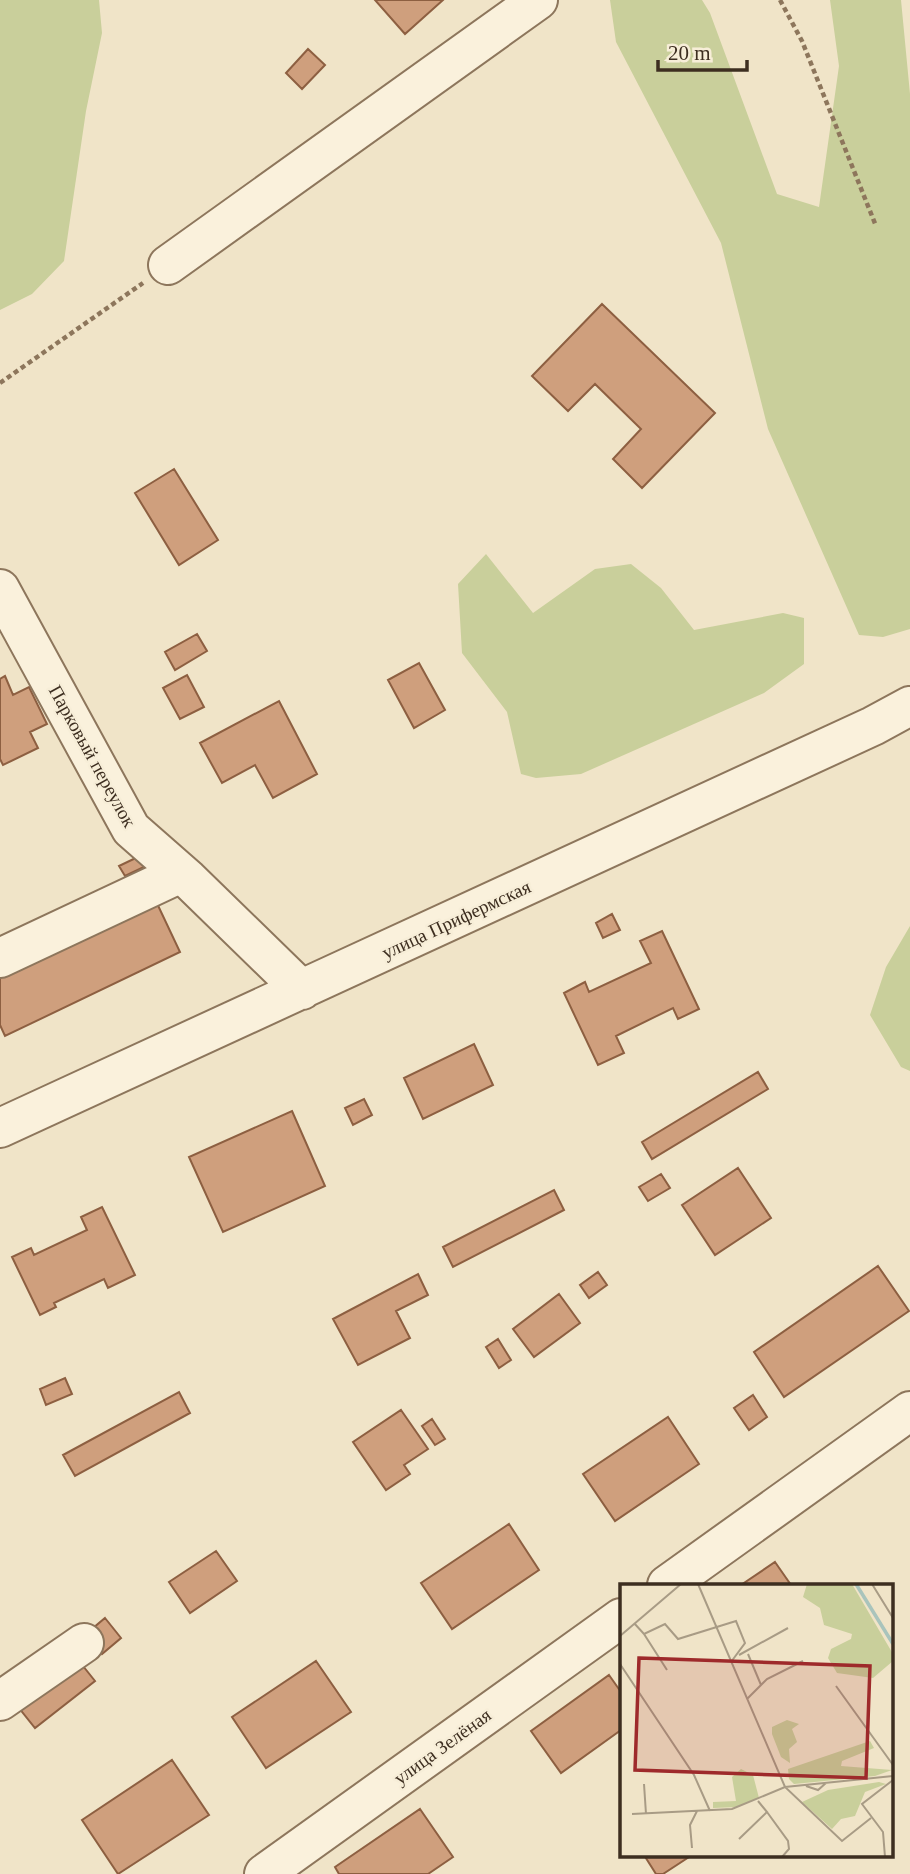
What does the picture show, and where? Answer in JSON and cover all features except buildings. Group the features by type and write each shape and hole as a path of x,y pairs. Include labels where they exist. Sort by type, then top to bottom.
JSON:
{"street":[{"path":"168,265 538,0"},
{"name":"Парковый переулок","path":"0,589 131,829 181,873 302,990"},
{"name":"улица Прифермская","path":"1,1126 302,990 849,737 910,706"},
{"path":"0,958 181,873"},
{"path":"668,1584 910,1411"},
{"name":"улица Зелёная","path":"264,1874 620,1619"},
{"path":"0,1701 84,1643"}],"path":[{"path":"780,0 802,41 876,226"},
{"path":"0,383 168,265"}],"green space":[{"path":"0,0 99,0 102,33 86,111 64,261 32,294 0,310"},
{"path":"610,0 702,0 710,13 777,194 819,207 839,66 830,0 901,0 910,94 910,629 883,637 859,635 768,429 721,243 616,42"},
{"path":"486,554 533,613 595,569 631,564 661,588 694,630 783,613 804,618 804,664 764,693 581,774 536,778 521,774 507,712 462,653 458,584"},
{"path":"910,926 910,1071 901,1067 870,1015 886,967"}]}
